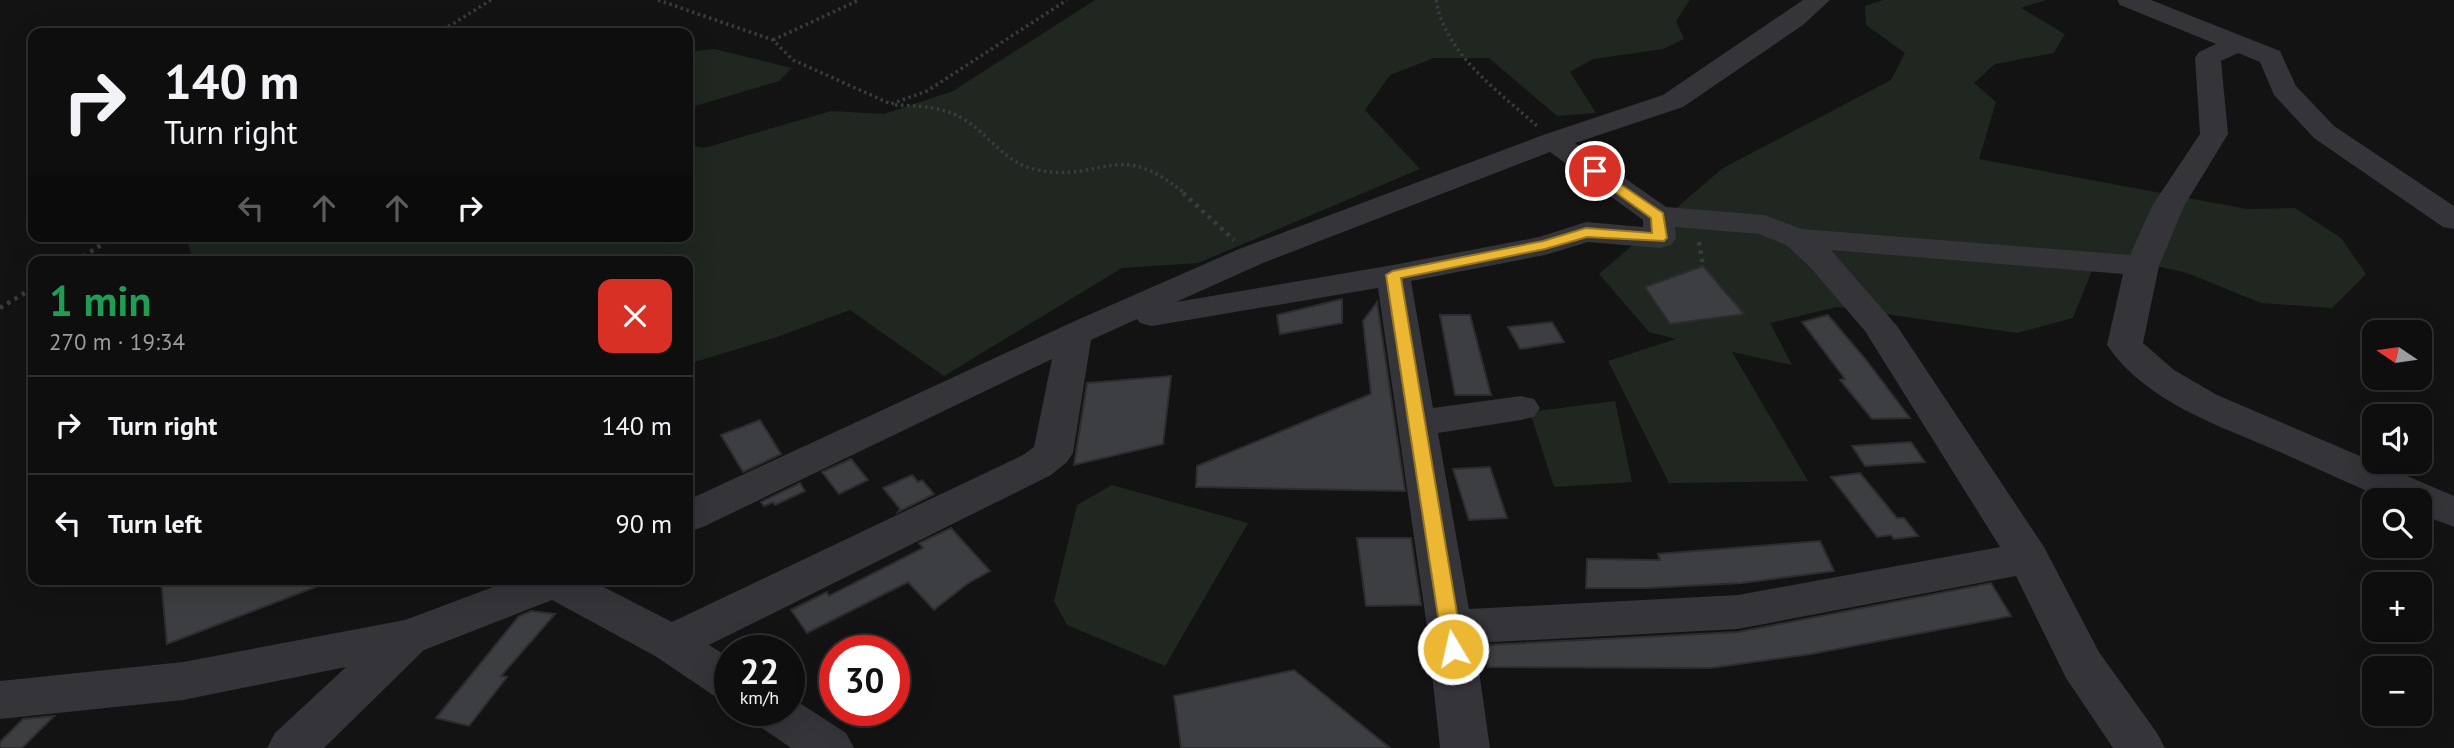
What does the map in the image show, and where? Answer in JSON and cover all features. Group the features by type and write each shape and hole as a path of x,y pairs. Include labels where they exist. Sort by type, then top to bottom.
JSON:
{"street":[{"path":"693,515 1081,331 1251,256 1553,141 1673,101 1794,20 1818,0"},
{"path":"2129,0 2271,57 2284,89 2324,132 2454,220"},
{"path":"2238,43 2208,58 2214,134 2168,206 2142,266 2125,345 2164,380 2220,412 2454,512"},
{"path":"1553,141 1658,216 1764,225 1797,238 2142,266"},
{"path":"1081,331 1393,275 1545,245 1586,233 1660,238 1658,216"},
{"path":"1797,238 1832,270 1879,326 2029,558 2082,665 2140,748"},
{"path":"1393,275 1450,626 1465,748"},
{"path":"671,643 1037,465 1053,453 1081,331"},
{"path":"1417,423 1521,408"},
{"path":"1450,626 1738,612 2029,558"},
{"path":"0,701 183,681 408,637 545,585"},
{"path":"565,585 671,643 714,671"},
{"path":"292,748 408,637"},
{"path":"797,726 829,748"}],"path":[{"path":"446,28 491,0"},
{"path":"658,0 773,40 793,60 891,104 946,110 969,122 993,147 1020,165 1036,170 1077,171 1128,163 1145,167 1162,176 1251,256"},
{"path":"773,40 859,0"},
{"path":"891,104 927,91 1067,0"},
{"path":"1436,0 1446,29 1462,56 1553,141"},
{"path":"84,256 106,242"},
{"path":"0,309 28,291"}],"shaded area":[{"path":"1095,0 1690,0 1676,21 1684,39 1663,49 1593,59 1570,72 1596,113 1557,116 1489,58 1434,58 1390,75 1365,110 1420,169 1198,263 1122,268 944,376 850,310 777,337 693,362 693,256 192,256 187,242 693,242 693,146 704,148 831,111 884,114 953,91"},
{"path":"1883,0 2046,0 2021,8 2065,34 2054,53 1995,64 1974,83 1996,102 1979,159 2247,209 2295,208 2341,238 2366,274 2332,308 2261,303 2187,273 2099,253 2073,318 2017,333 1837,307 1770,323 1792,365 1732,352 1808,481 1669,483 1608,361 1676,339 1649,332 1599,274 1723,168 1891,80 1905,53 1866,25 1865,6"},
{"path":"714,49 792,68 779,81 693,107 693,51"},
{"path":"1615,401 1632,482 1554,487 1530,412"},
{"path":"1112,485 1248,523 1165,666 1067,625 1054,601 1077,505"}],"building":[{"path":"1703,266 1744,314 1670,324 1645,287"},
{"path":"1342,299 1342,323 1280,334 1277,315"},
{"path":"1377,302 1405,491 1196,487 1197,466 1371,394 1363,321"},
{"path":"1440,315 1470,315 1491,395 1455,395"},
{"path":"1828,315 1910,418 1872,419 1840,380 1845,379 1802,322"},
{"path":"1552,322 1564,342 1520,349 1508,327"},
{"path":"1171,376 1163,444 1074,465 1087,383"},
{"path":"760,420 781,454 743,472 721,435"},
{"path":"1911,442 1925,462 1865,466 1852,446"},
{"path":"851,459 868,480 839,494 822,472"},
{"path":"1490,467 1507,518 1469,520 1453,469"},
{"path":"1860,473 1897,518 1904,518 1918,536 1894,539 1891,535 1877,537 1831,477"},
{"path":"912,475 918,482 922,480 934,494 898,512 900,509 883,488"},
{"path":"800,483 805,491 775,505 773,502 764,506 761,502"},
{"path":"951,528 990,571 967,584 934,610 908,582 807,633 791,610 827,592 829,596 923,548 919,543"},
{"path":"1357,538 1411,538 1421,605 1366,606"},
{"path":"1820,541 1834,571 1742,583 1586,588 1587,559 1660,560 1658,554"},
{"path":"1991,583 2011,616 1811,654 1711,668 1488,667 1486,645 1738,632"},
{"path":"162,585 321,585 167,644"},
{"path":"531,611 555,614 501,676 507,677 469,726 436,718 519,616"},
{"path":"1294,670 1390,748 1181,748 1174,696"},
{"path":"54,716 22,748 0,748 0,742 23,719"}],"route":[{"path":"1453,649 1393,275 1545,245 1586,233 1660,238 1658,216 1595,171"}]}
